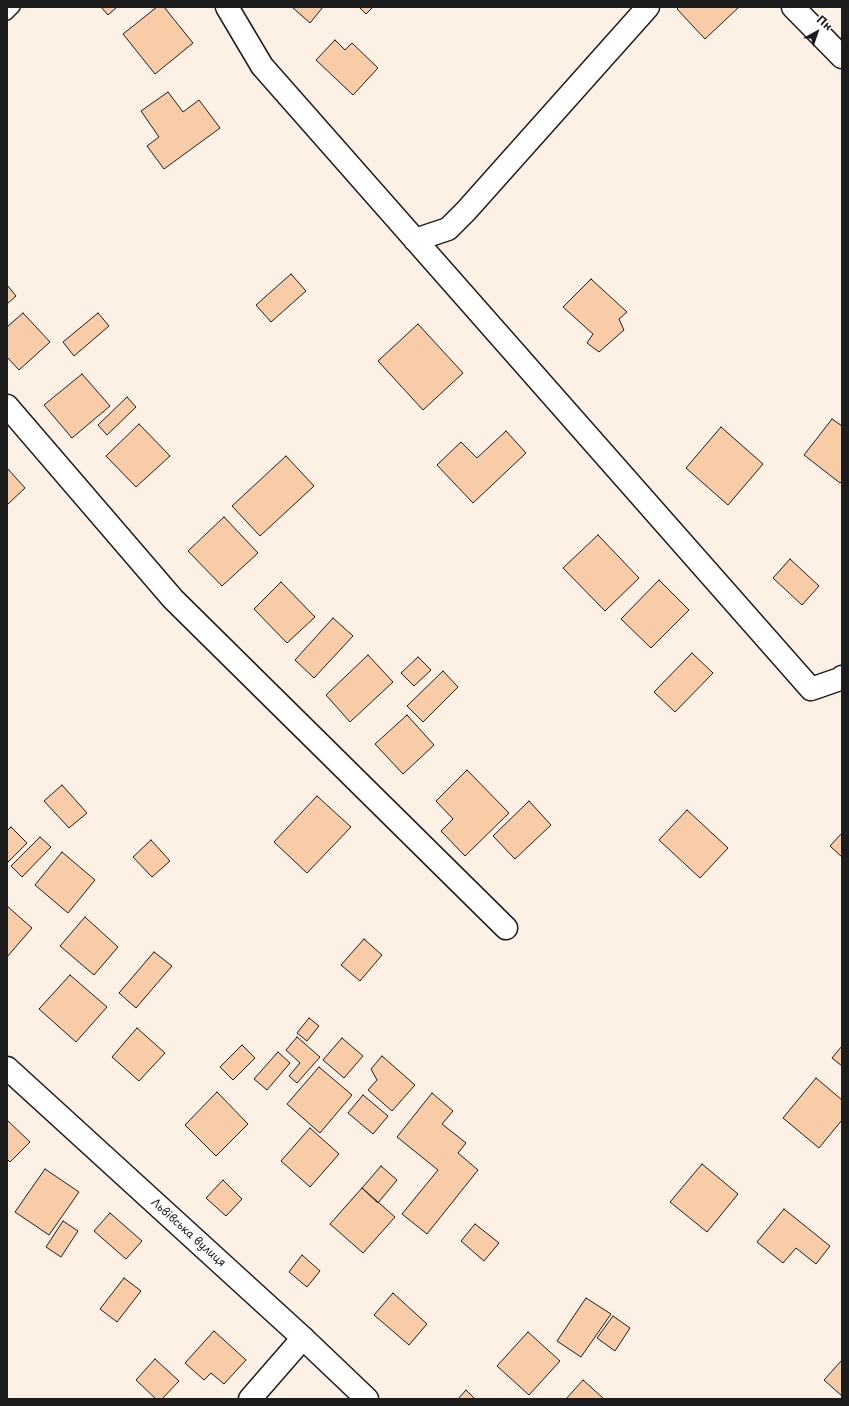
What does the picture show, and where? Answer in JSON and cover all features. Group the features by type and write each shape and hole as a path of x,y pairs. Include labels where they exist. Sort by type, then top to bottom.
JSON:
{"street":[{"path":"227,7 262,66 811,689 842,677"},
{"path":"415,240 448,229 466,211 648,7"},
{"path":"793,7 842,57"},
{"path":"7,406 172,599 506,928"},
{"name":"Львівська вулиця","path":"7,1068 303,1338 367,1399"},
{"path":"250,1399 303,1338"}],"lane":[{"path":"7,14 14,7"}],"building":[{"path":"101,7 117,7 108,15"},
{"path":"157,7 164,7 193,43 155,74 123,34"},
{"path":"292,7 323,7 310,23"},
{"path":"359,7 373,7 366,14"},
{"path":"679,7 739,7 705,39 677,9"},
{"path":"335,40 345,50 352,43 378,68 353,95 316,60"},
{"path":"168,92 183,112 199,100 220,128 164,169 147,146 159,137 141,111"},
{"path":"291,274 306,291 271,322 256,305"},
{"path":"591,279 627,312 619,319 624,330 599,352 587,343 593,334 563,307"},
{"path":"7,285 16,296 7,304"},
{"path":"23,313 50,342 19,370 7,357 7,327"},
{"path":"98,313 109,326 74,356 63,342"},
{"path":"418,324 463,373 423,410 378,361"},
{"path":"82,374 110,406 72,438 44,405"},
{"path":"127,397 136,407 107,435 98,425"},
{"path":"832,419 842,426 842,481 840,483 804,455"},
{"path":"139,424 170,456 136,487 106,456"},
{"path":"721,427 763,464 728,505 686,468"},
{"path":"506,431 526,453 473,503 437,465 461,442 477,458"},
{"path":"286,456 314,486 260,536 232,506"},
{"path":"7,468 25,488 7,505"},
{"path":"224,517 258,553 222,586 188,551"},
{"path":"598,535 639,578 605,611 563,568"},
{"path":"790,559 819,586 802,605 773,578"},
{"path":"659,580 689,610 651,648 621,619"},
{"path":"281,582 315,617 287,643 254,609"},
{"path":"333,618 353,636 314,678 295,660"},
{"path":"692,653 713,673 675,712 654,692"},
{"path":"368,655 393,682 350,722 326,695"},
{"path":"418,657 431,670 414,686 401,673"},
{"path":"443,671 458,687 423,722 407,706"},
{"path":"407,715 434,745 403,774 375,744"},
{"path":"467,770 509,813 465,856 441,831 453,819 436,801"},
{"path":"62,785 87,813 69,828 44,801"},
{"path":"317,796 351,827 307,873 274,842"},
{"path":"529,801 551,825 515,859 493,836"},
{"path":"687,810 728,848 700,878 659,840"},
{"path":"11,827 27,843 7,863 7,831"},
{"path":"842,833 842,857 830,846"},
{"path":"40,837 51,847 22,877 11,866"},
{"path":"151,840 170,861 152,877 133,857"},
{"path":"62,852 95,880 68,913 35,885"},
{"path":"7,906 32,928 7,957"},
{"path":"85,917 118,947 94,975 60,946"},
{"path":"364,939 382,955 360,981 341,965"},
{"path":"154,952 172,966 136,1008 119,993"},
{"path":"70,975 107,1007 76,1042 39,1009"},
{"path":"309,1018 319,1026 307,1041 297,1033"},
{"path":"137,1028 165,1053 139,1081 112,1057"},
{"path":"297,1037 320,1057 297,1083 289,1076 300,1063 286,1050"},
{"path":"342,1038 363,1056 344,1078 323,1060"},
{"path":"242,1045 255,1058 233,1080 220,1067"},
{"path":"842,1046 842,1066 832,1058"},
{"path":"278,1052 290,1063 267,1090 254,1079"},
{"path":"382,1056 415,1085 392,1111 368,1090 377,1080 371,1069"},
{"path":"319,1067 352,1095 320,1133 287,1104"},
{"path":"816,1078 842,1100 842,1120 819,1148 783,1118"},
{"path":"217,1092 248,1124 216,1156 185,1125"},
{"path":"432,1093 453,1111 442,1124 466,1143 458,1153 478,1170 427,1234 402,1214 438,1170 397,1137"},
{"path":"363,1095 388,1116 373,1134 348,1113"},
{"path":"7,1120 30,1142 10,1162 7,1159"},
{"path":"310,1128 339,1154 310,1187 281,1161"},
{"path":"702,1164 738,1194 707,1232 670,1202"},
{"path":"381,1166 397,1180 378,1203 362,1188"},
{"path":"45,1169 79,1192 49,1235 15,1212"},
{"path":"223,1180 242,1199 226,1216 206,1198"},
{"path":"362,1188 395,1217 363,1253 330,1224"},
{"path":"784,1209 830,1246 816,1264 796,1248 783,1263 757,1242"},
{"path":"110,1213 142,1241 126,1259 94,1231"},
{"path":"63,1221 78,1231 61,1257 46,1247"},
{"path":"475,1224 499,1243 484,1261 461,1241"},
{"path":"302,1255 320,1271 307,1287 289,1272"},
{"path":"124,1278 141,1291 117,1322 100,1309"},
{"path":"393,1293 427,1324 409,1345 374,1315"},
{"path":"586,1298 611,1314 581,1357 557,1341"},
{"path":"613,1316 630,1328 615,1351 597,1338"},
{"path":"214,1331 246,1360 224,1384 211,1373 204,1380 185,1363"},
{"path":"528,1332 560,1361 529,1395 497,1366"},
{"path":"155,1359 179,1381 162,1399 156,1399 136,1380"},
{"path":"842,1360 842,1396 824,1380"},
{"path":"583,1380 604,1399 566,1399"},
{"path":"466,1390 475,1399 458,1399"}]}
